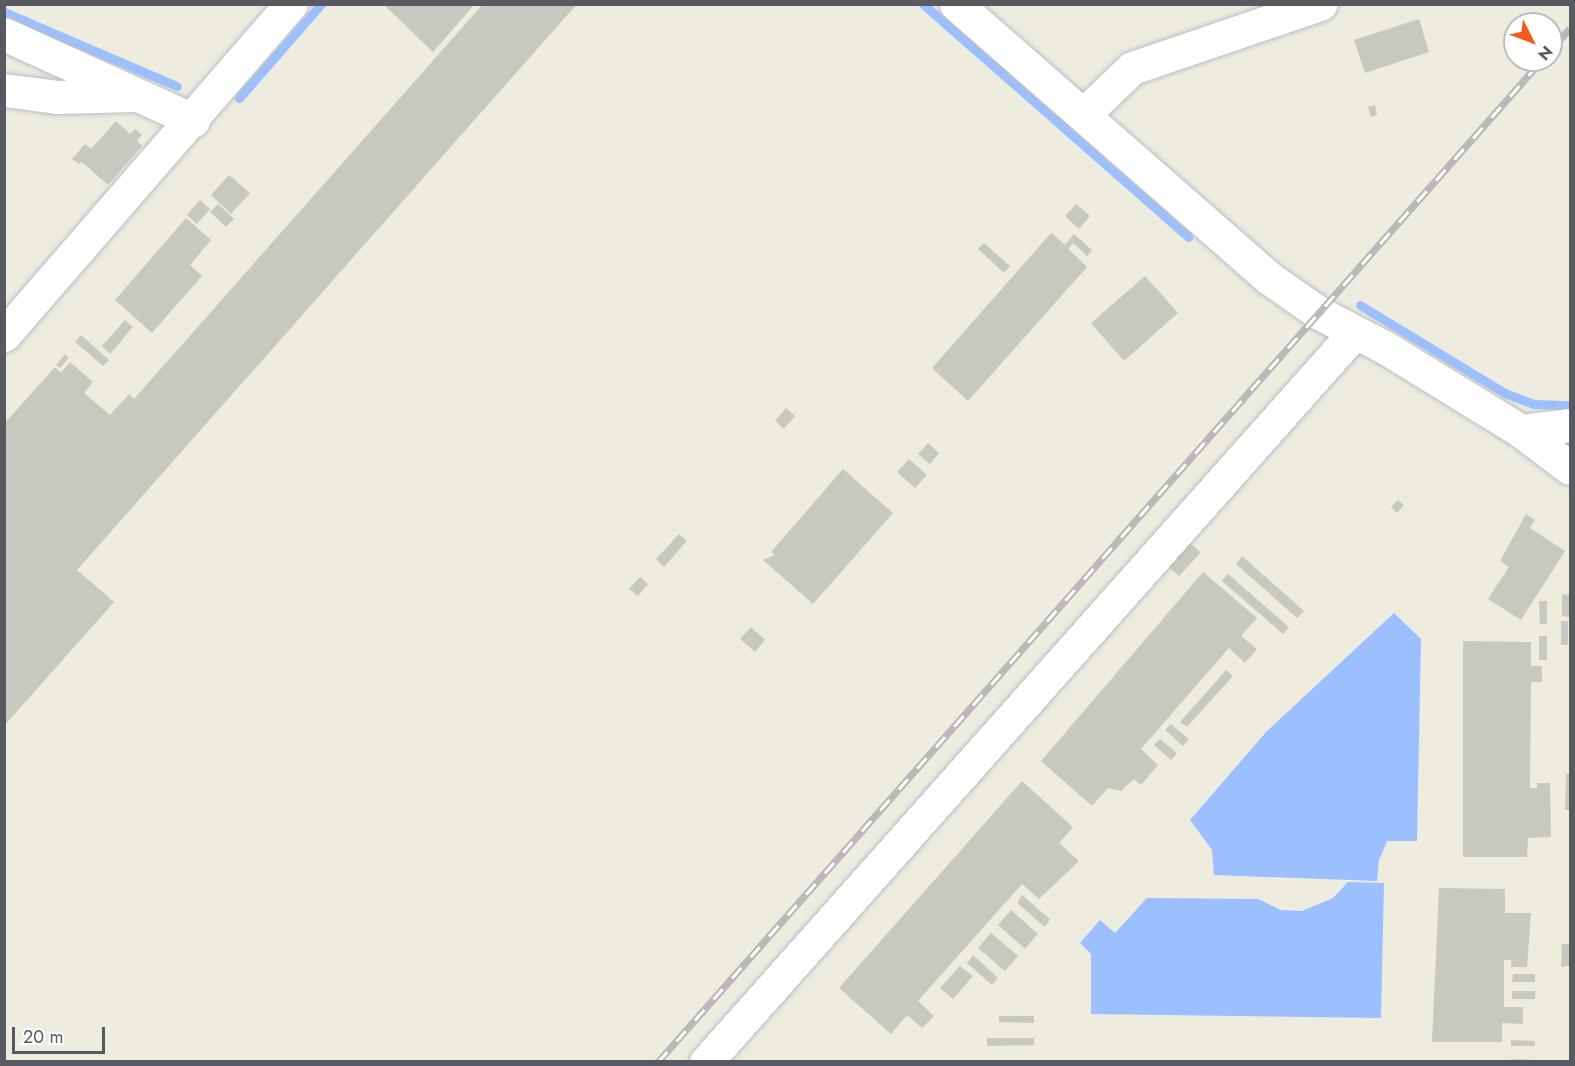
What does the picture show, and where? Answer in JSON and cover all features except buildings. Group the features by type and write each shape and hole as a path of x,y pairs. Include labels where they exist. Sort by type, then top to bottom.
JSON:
{"street":[{"path":"4,335 193,120 291,4"},
{"path":"956,4 1269,278 1354,333 1386,348 1521,431 1570,468"},
{"path":"1084,114 1132,68 1320,4"},
{"path":"4,34 145,95 193,120"},
{"path":"4,90 57,97 145,95"},
{"path":"706,1062 1354,333"},
{"path":"1521,431 1570,425"}],"water":[{"path":"1394,613 1421,639 1417,841 1387,841 1379,860 1377,881 1214,875 1212,850 1190,820 1267,731"},
{"path":"1348,882 1384,883 1381,1018 1091,1014 1091,954 1080,943 1100,920 1115,933 1147,898 1258,899 1281,910 1302,911 1333,898"}],"waterway":[{"path":"239,98 321,4"},
{"path":"923,4 1188,237"},
{"path":"4,12 177,86"},
{"path":"1360,305 1505,393 1534,404 1570,405"}],"railway":[{"path":"1563,36 1570,28"},
{"path":"658,1062 1531,72"}]}
